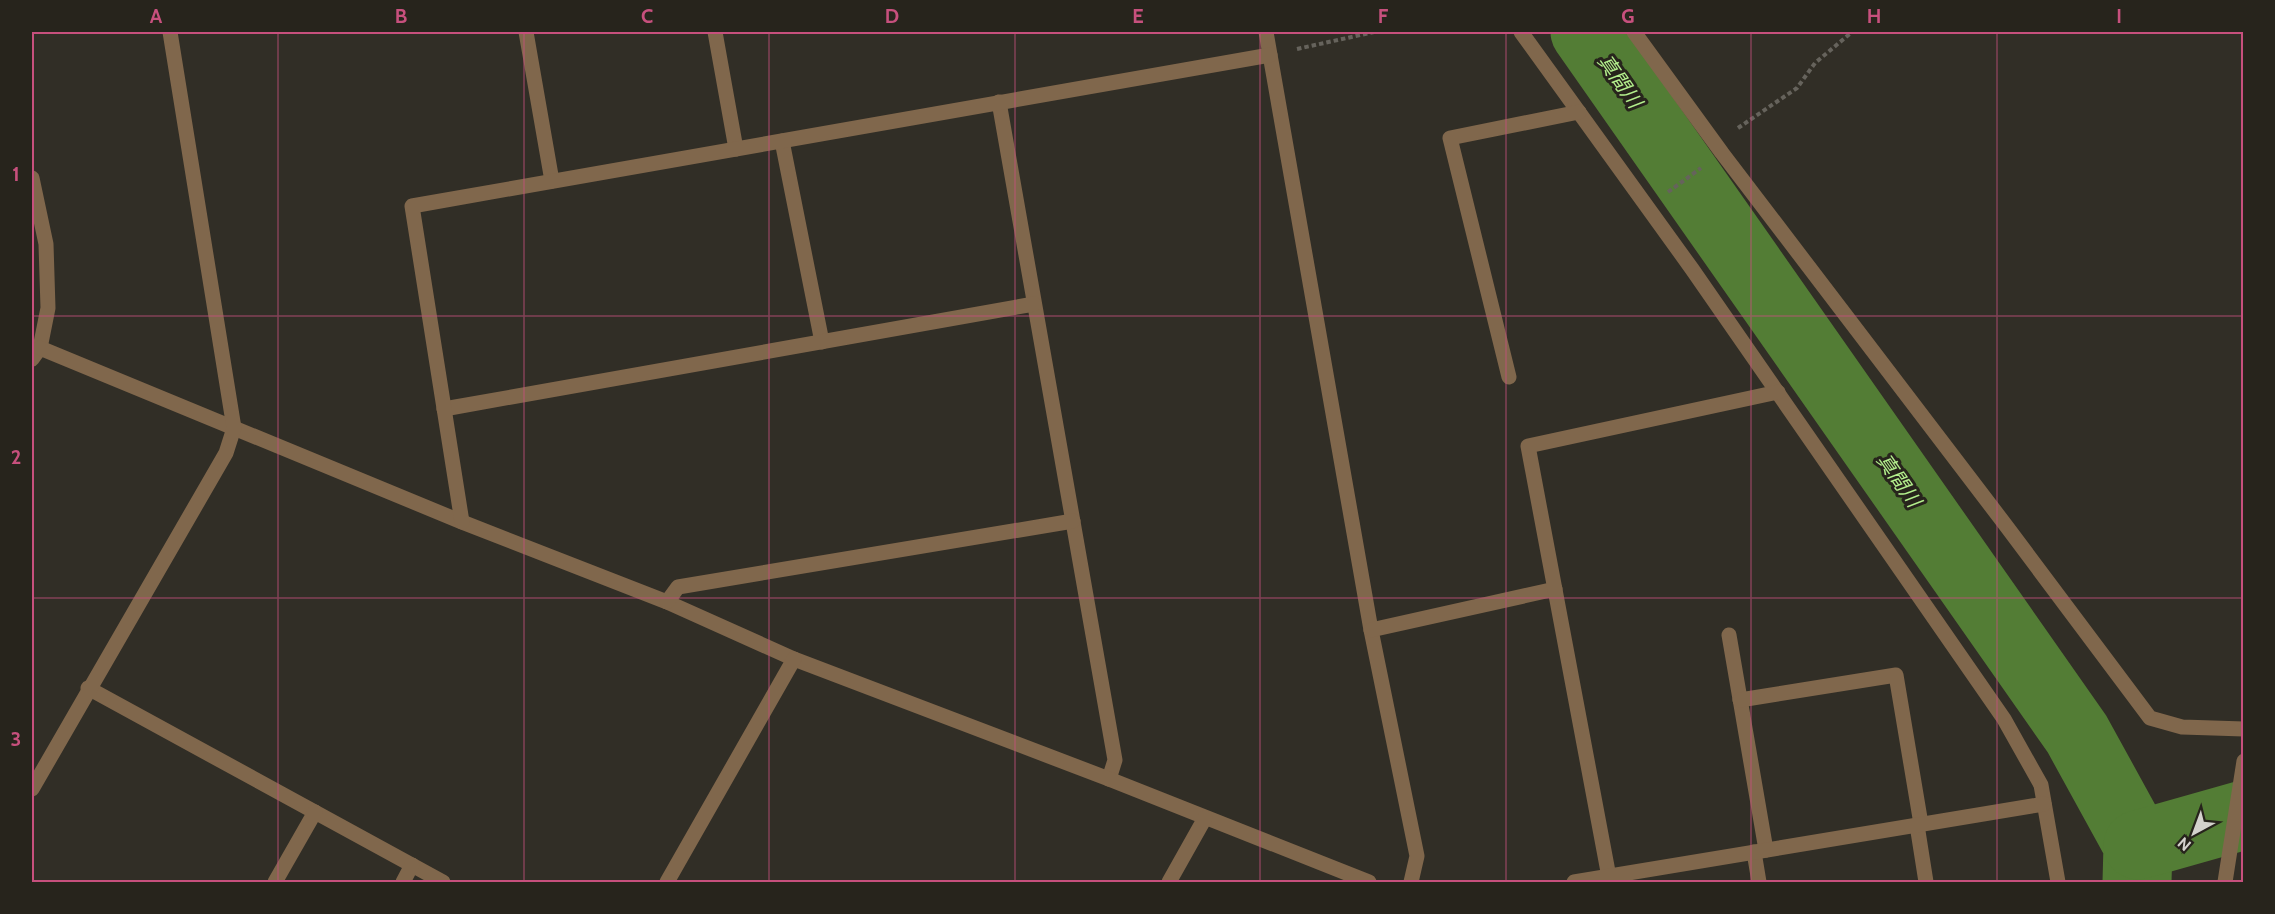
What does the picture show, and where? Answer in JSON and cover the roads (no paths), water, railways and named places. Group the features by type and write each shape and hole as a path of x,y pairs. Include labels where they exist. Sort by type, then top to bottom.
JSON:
{"street":[{"path":"32,789 88,688 226,453 234,428 170,32"},
{"path":"526,32 552,181"},
{"path":"715,32 736,149"},
{"path":"1266,32 1371,630 1417,856 1411,882"},
{"path":"1521,32 1660,224 2004,719 2040,785 2058,882"},
{"path":"1634,32 1722,153 2150,718 2182,727 2244,729"},
{"path":"462,522 411,206 1270,56"},
{"path":"999,102 1115,760 1109,779"},
{"path":"1509,377 1450,138 1579,112"},
{"path":"782,141 822,342"},
{"path":"32,178 46,244 48,308 36,353 234,428 462,522 667,602 794,659 1109,779 1369,882"},
{"path":"32,270 46,265"},
{"path":"444,409 1034,304"},
{"path":"1609,876 1528,446 1778,392"},
{"path":"667,602 678,587 1073,521"},
{"path":"1371,630 1555,589"},
{"path":"1729,635 1760,851 1759,882"},
{"path":"667,882 794,659"},
{"path":"1740,700 1896,675 1926,882"},
{"path":"88,688 443,882"},
{"path":"2225,882 2244,761"},
{"path":"1574,882 2044,804"},
{"path":"274,882 315,812"},
{"path":"1169,882 1205,818"},
{"path":"402,882 412,866"}],"waterway":[{"name":"真間川","path":"1585,32 2077,734 2138,845 2137,882"},
{"name":"真間川","path":"2138,845 2244,815"}]}
